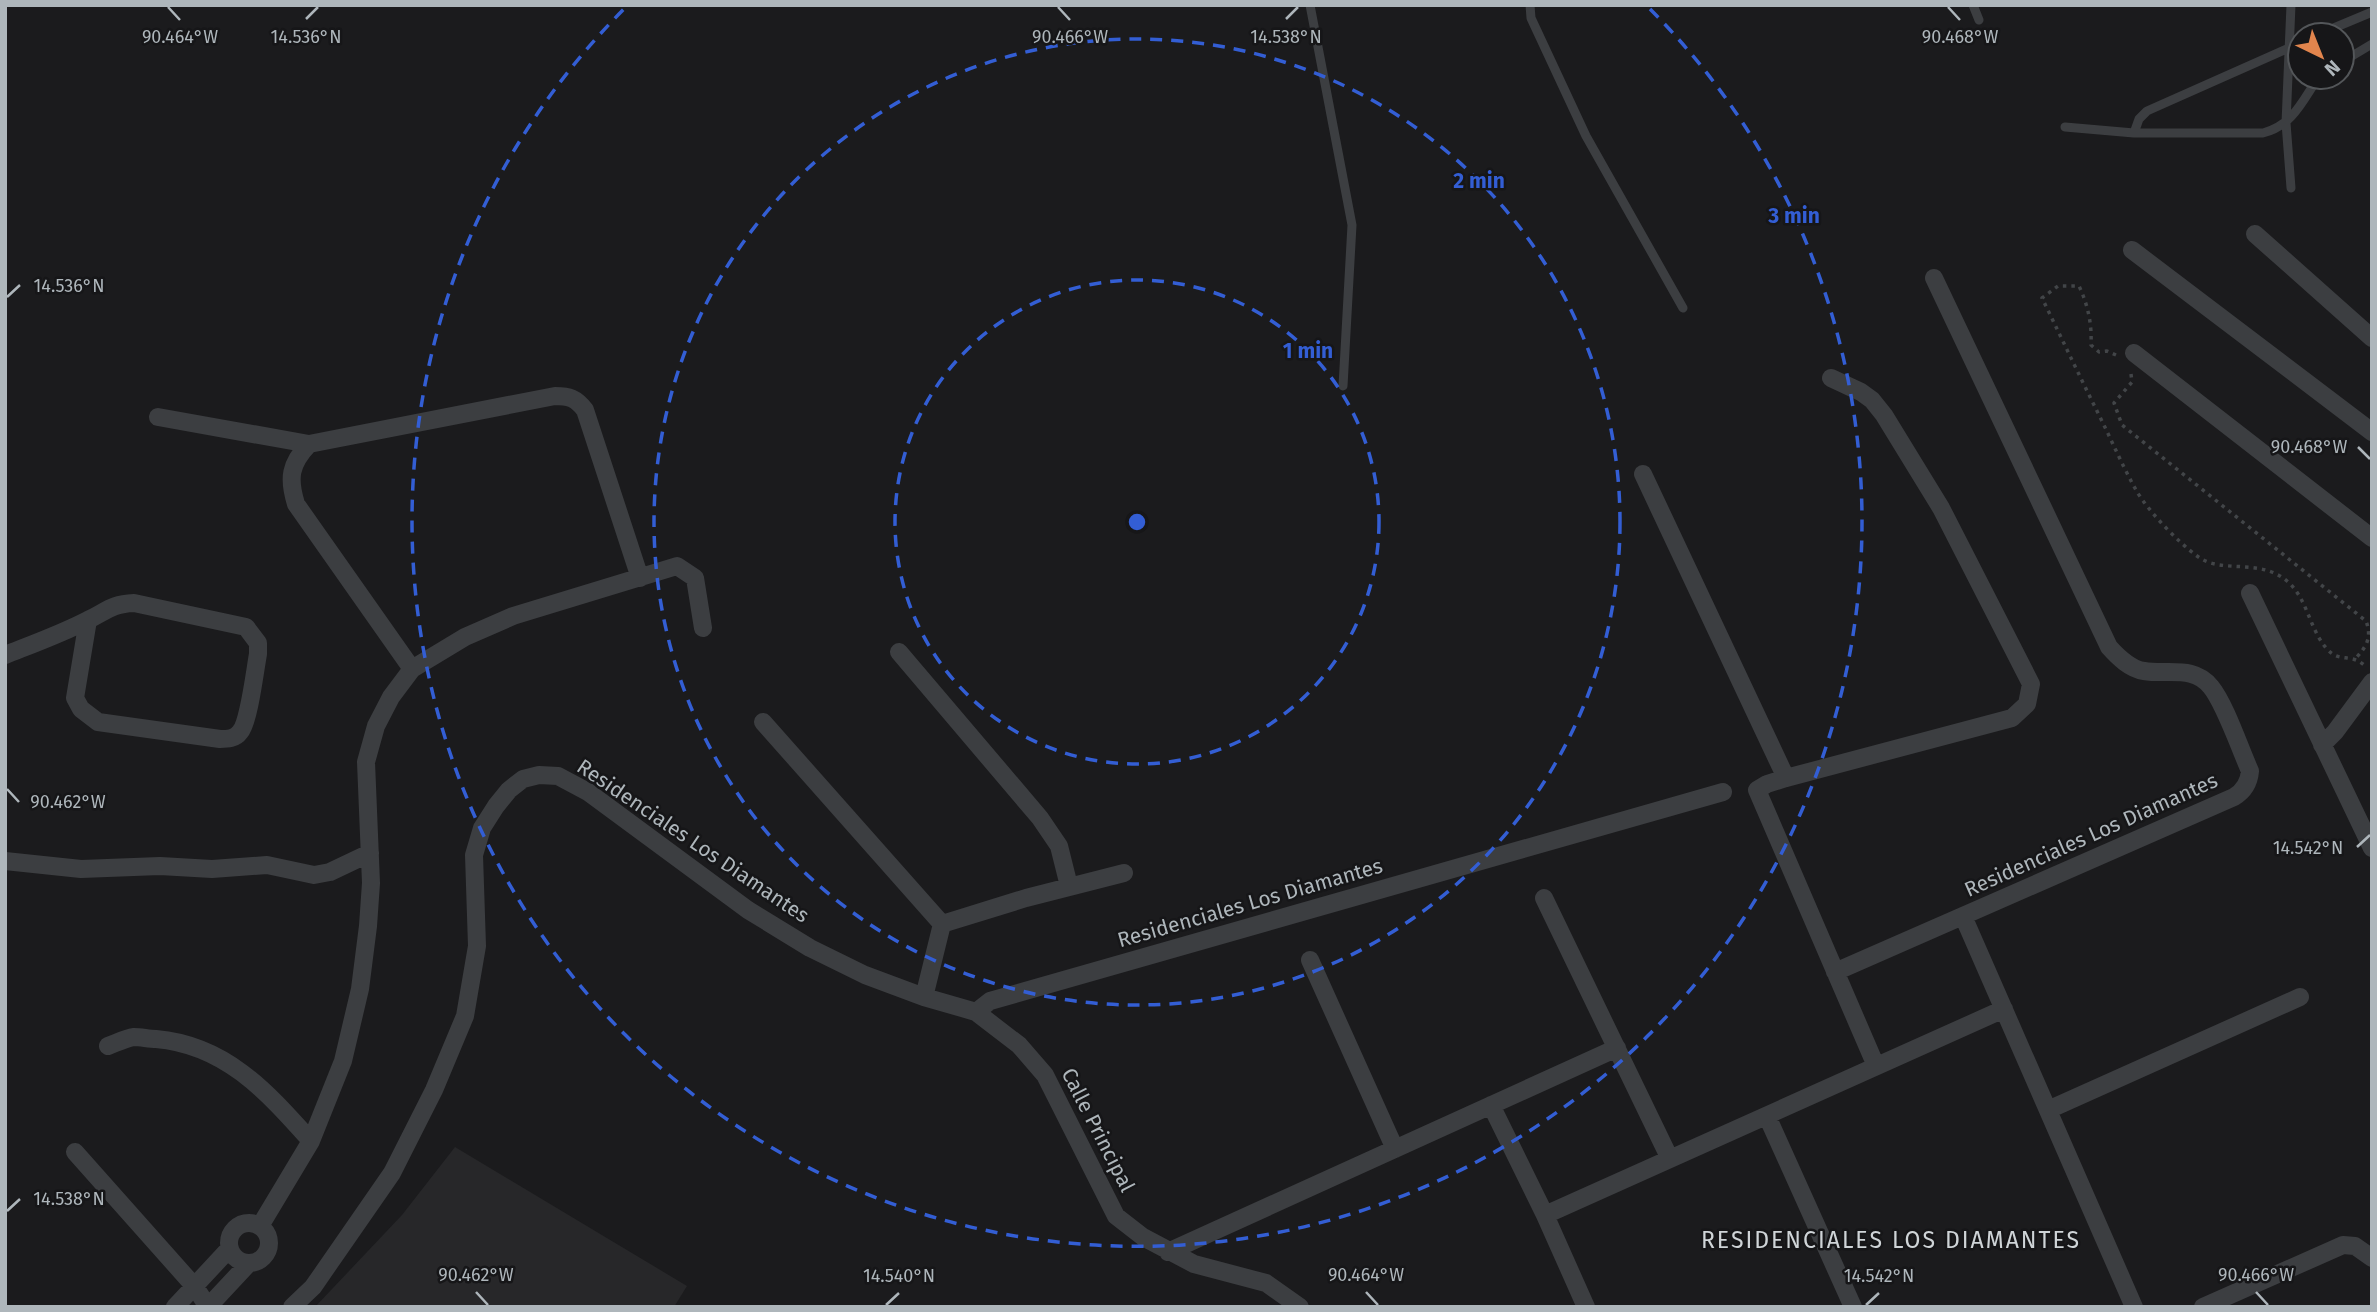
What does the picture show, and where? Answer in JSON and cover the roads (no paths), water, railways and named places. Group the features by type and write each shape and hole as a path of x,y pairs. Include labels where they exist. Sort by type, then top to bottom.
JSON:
{"street":[{"path":"2255,234 2372,338"},
{"path":"2132,250 2372,432"},
{"name":"Residenciales Los Diamantes","path":"1835,972 2234,797 2246,787 2250,771 2211,687 2196,675 2187,672 2143,671 2119,657 2102,635 1934,278"},
{"path":"2126,354 2372,538"},
{"path":"1831,378 1872,400 1918,468 2029,677 2031,691 2027,704 2012,718 1759,787 1758,794 1876,1066"},
{"path":"158,417 309,444 555,396 568,396 579,402 584,410 640,578"},
{"path":"309,444 297,457 291,474 296,504 412,669"},
{"path":"1643,474 1786,778"},
{"path":"260,1226 311,1141 343,1061 360,989 371,883 366,762 376,726 391,697 412,669 465,637 513,616 677,566 695,578 703,628"},
{"path":"2250,593 2372,848"},
{"path":"5,655 88,620 112,606 134,603 246,627 258,643 258,654 246,720 240,732 230,739 220,739 98,722 81,709 75,698 88,620"},
{"path":"899,652 1040,818 1059,846 1069,886"},
{"path":"2322,745 2335,732 2372,682"},
{"path":"763,722 942,924"},
{"name":"Residenciales Los Diamantes","path":"292,1307 313,1287 391,1173 434,1090 465,1016 477,946 474,855 482,828 496,806 509,790 523,779 539,775 558,776 588,792 748,910 799,942 865,975 924,997 976,1012 990,1001 1723,792"},
{"path":"5,860 81,869 160,866 212,869 267,865 314,875 330,872 370,853"},
{"path":"942,924 1069,886 1124,873"},
{"path":"1544,898 1670,1159"},
{"path":"1963,916 2134,1307"},
{"path":"924,997 942,924"},
{"path":"1310,960 1395,1149"},
{"path":"2048,1110 2300,997"},
{"path":"1545,1215 2004,1009"},
{"name":"Calle Principal","path":"976,1012 1019,1045 1045,1076 1116,1216 1130,1229 1194,1265 1266,1283 1300,1307"},
{"path":"108,1046 134,1037 176,1041 212,1054 244,1073 272,1098 311,1141"},
{"path":"1168,1252 1617,1048"},
{"path":"1491,1105 1586,1307"},
{"path":"1767,1116 1853,1307"},
{"path":"75,1152 195,1287 208,1307 249,1263 261,1259 268,1248 268,1236 260,1226 247,1223 236,1228 229,1239 230,1248 238,1260 249,1263"},
{"path":"2203,1307 2343,1245 2355,1246 2372,1258"},
{"path":"175,1307 230,1248"}],"lane":[{"path":"1310,5 1352,225 1343,386"},
{"path":"1530,5 1531,18 1586,136 1683,308"},
{"path":"1973,5 1979,20"},
{"path":"2350,21 2372,12"},
{"path":"2356,54 2372,44"},
{"path":"2134,133 2139,119 2147,111 2286,49"},
{"path":"2287,91 2286,123 2291,188"},
{"path":"2065,127 2134,133 2263,133 2276,130 2286,123 2309,91"}],"district":[{"name":"RESIDENCIALES LOS DIAMANTES","path":"1891,1240"}]}
